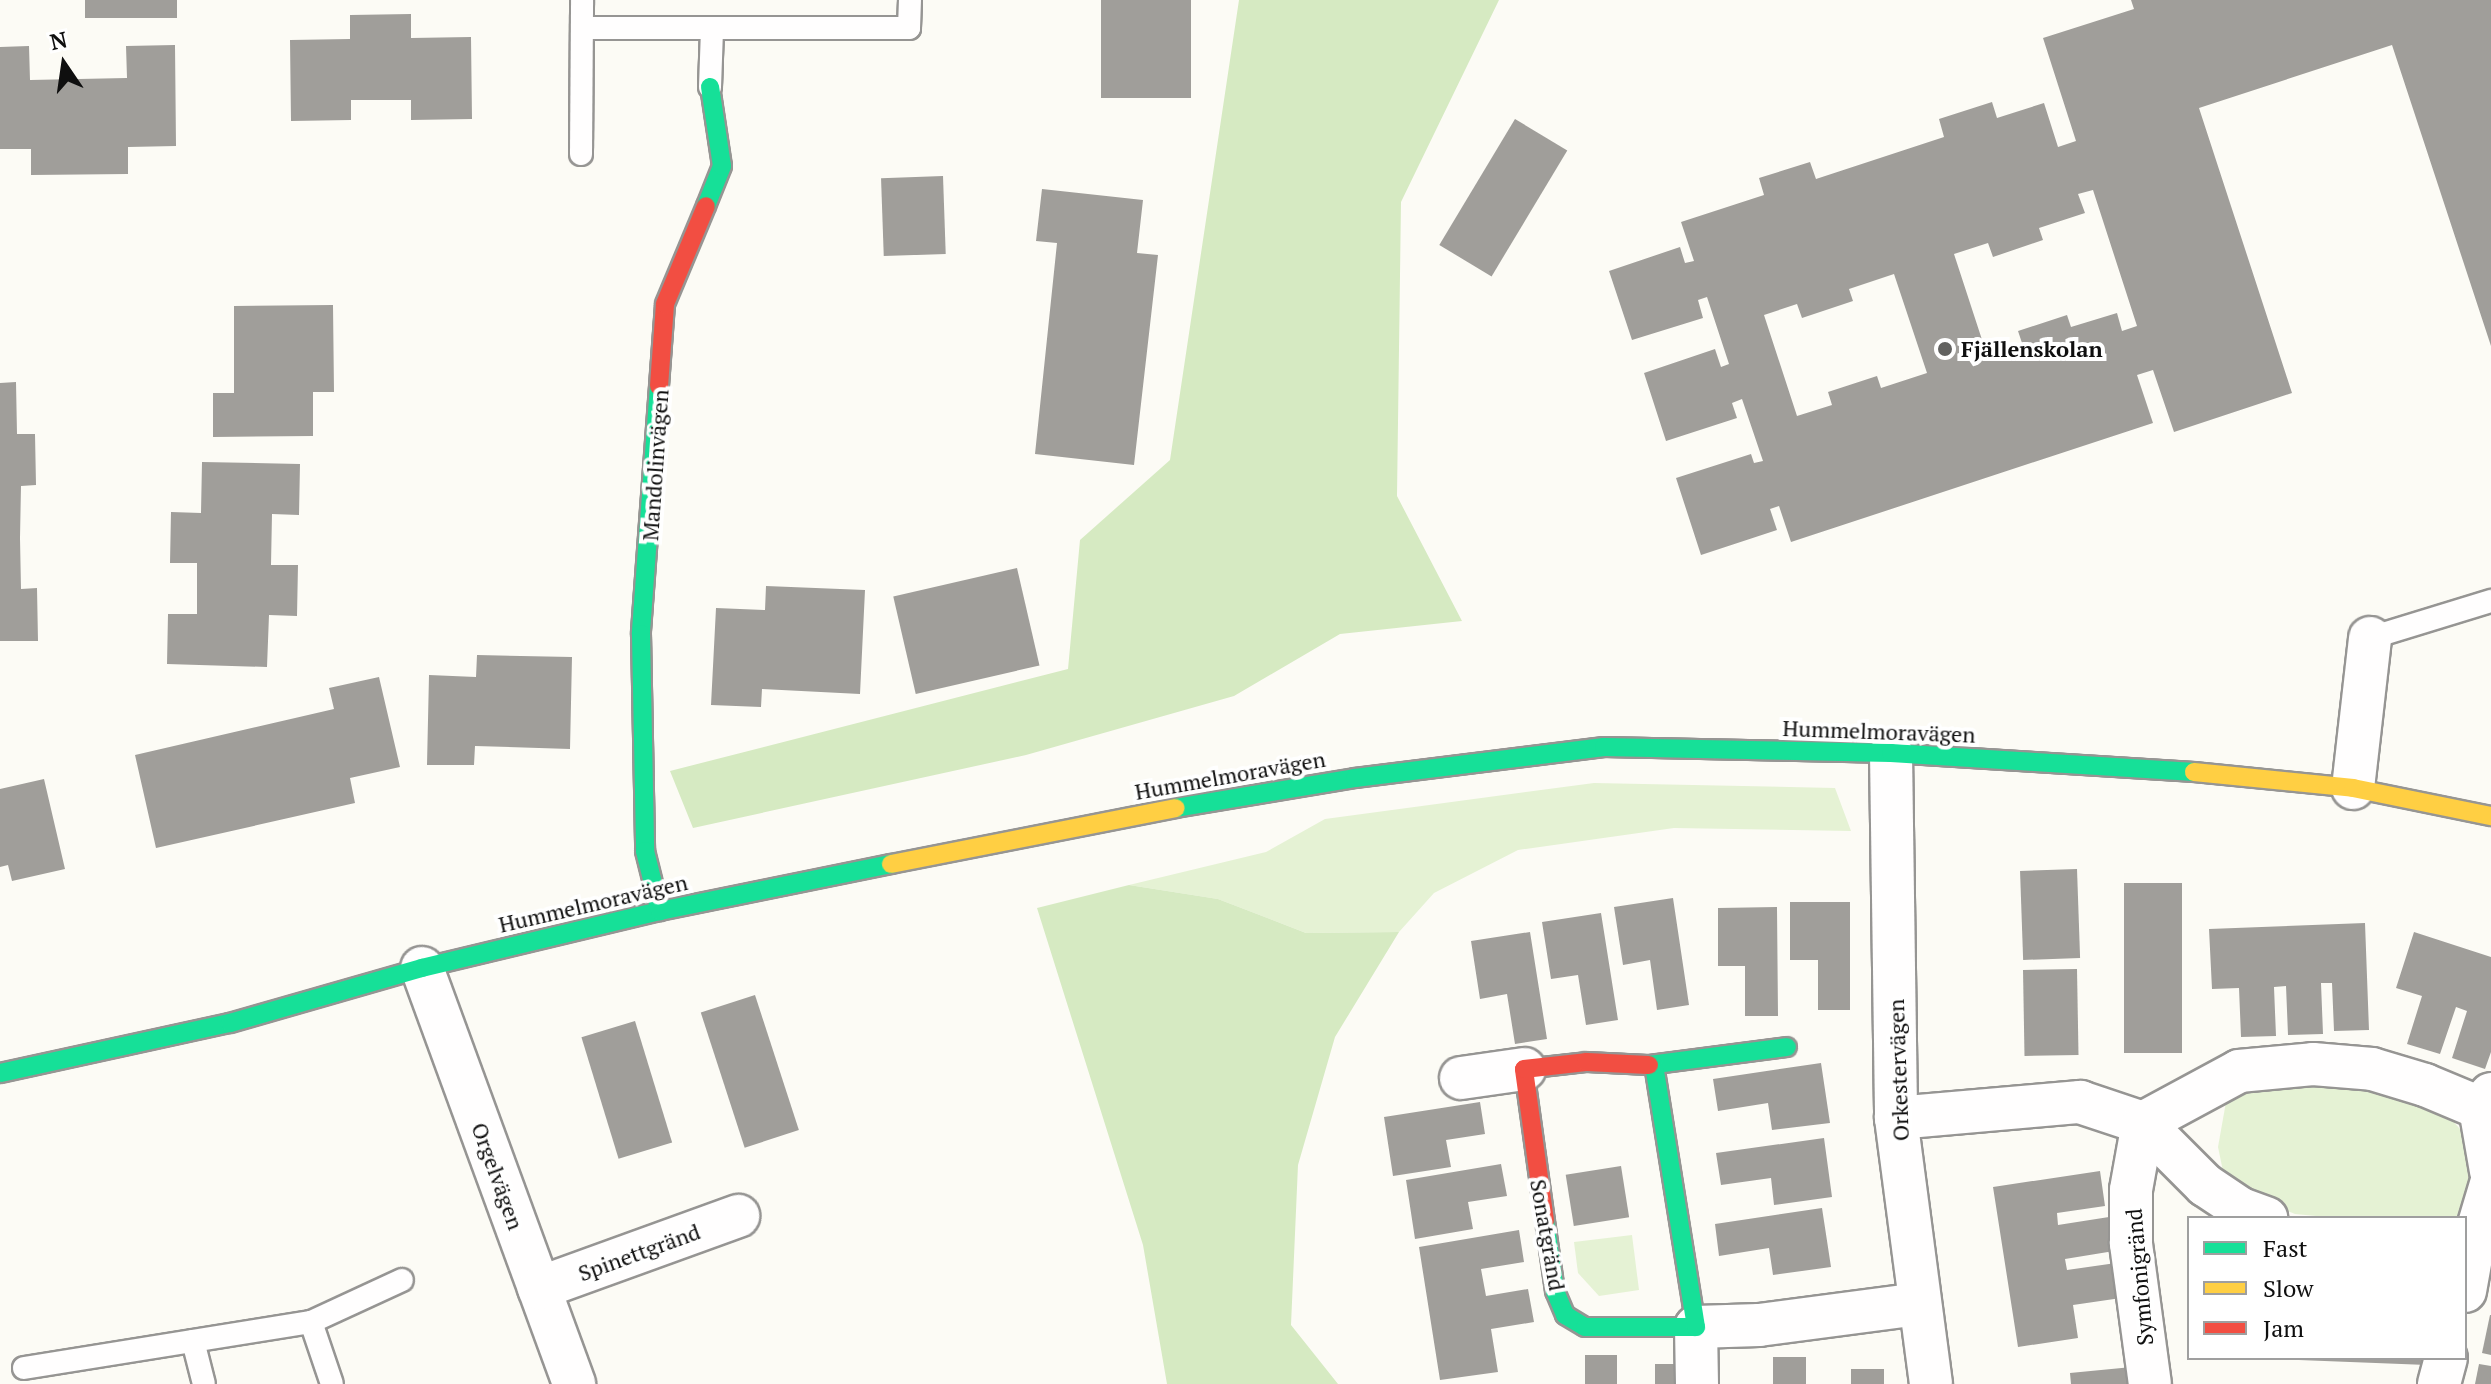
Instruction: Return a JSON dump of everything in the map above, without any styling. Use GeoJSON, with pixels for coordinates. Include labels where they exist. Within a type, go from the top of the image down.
{"type":"FeatureCollection","features":[{"type":"Feature","properties":{"kind":"street","name":"Mandolinvägen"},"geometry":{"type":"LineString","coordinates":[[660,911],[645,851],[641,634],[665,304],[722,166],[710,87]]}},
{"type":"Feature","properties":{"kind":"street"},"geometry":{"type":"LineString","coordinates":[[2353,788],[2370,638]]}},
{"type":"Feature","properties":{"kind":"street","name":"Hummelmoravägen"},"geometry":{"type":"LineString","coordinates":[[0,1073],[230,1023],[422,968],[660,911],[1088,823],[1355,778],[1604,747],[1891,753],[2240,775],[2353,788],[2491,816]]}},
{"type":"Feature","properties":{"kind":"street","name":"Orkestervägen"},"geometry":{"type":"LineString","coordinates":[[1891,753],[1896,1118],[1931,1384]]}},
{"type":"Feature","properties":{"kind":"street","name":"Orgelvägen"},"geometry":{"type":"LineString","coordinates":[[422,968],[574,1384]]}},
{"type":"Feature","properties":{"kind":"street"},"geometry":{"type":"LineString","coordinates":[[1461,1078],[1586,1062],[1654,1065],[1787,1047]]}},
{"type":"Feature","properties":{"kind":"street"},"geometry":{"type":"LineString","coordinates":[[2143,1123],[2239,1071],[2313,1064],[2372,1069],[2486,1101],[2491,1171]]}},
{"type":"Feature","properties":{"kind":"street"},"geometry":{"type":"LineString","coordinates":[[1654,1065],[1696,1327],[1697,1384]]}},
{"type":"Feature","properties":{"kind":"street","name":"Sonatgränd"},"geometry":{"type":"LineString","coordinates":[[1524,1069],[1555,1291],[1565,1315],[1585,1327],[1759,1325],[1919,1304]]}},
{"type":"Feature","properties":{"kind":"street"},"geometry":{"type":"LineString","coordinates":[[1896,1118],[2080,1102],[2143,1123],[2205,1185],[2241,1209],[2260,1216]]}},
{"type":"Feature","properties":{"kind":"street","name":"Symfonigränd"},"geometry":{"type":"LineString","coordinates":[[2143,1123],[2131,1190],[2131,1244],[2150,1384]]}},
{"type":"Feature","properties":{"kind":"street"},"geometry":{"type":"LineString","coordinates":[[2467,1266],[2469,1241],[2491,1184]]}},
{"type":"Feature","properties":{"kind":"street","name":"Spinettgränd"},"geometry":{"type":"LineString","coordinates":[[539,1288],[738,1216]]}},
{"type":"Feature","properties":{"kind":"street"},"geometry":{"type":"LineString","coordinates":[[2439,1384],[2445,1360]]}},
{"type":"Feature","properties":{"kind":"lane"},"geometry":{"type":"LineString","coordinates":[[581,154],[582,0]]}},
{"type":"Feature","properties":{"kind":"lane"},"geometry":{"type":"LineString","coordinates":[[582,28],[909,28],[910,0]]}},
{"type":"Feature","properties":{"kind":"lane","name":"Mandolinvägen"},"geometry":{"type":"LineString","coordinates":[[710,87],[712,30]]}},
{"type":"Feature","properties":{"kind":"lane"},"geometry":{"type":"LineString","coordinates":[[2370,638],[2491,601]]}},
{"type":"Feature","properties":{"kind":"lane"},"geometry":{"type":"LineString","coordinates":[[24,1368],[311,1322],[402,1280]]}},
{"type":"Feature","properties":{"kind":"lane"},"geometry":{"type":"LineString","coordinates":[[311,1322],[332,1384]]}},
{"type":"Feature","properties":{"kind":"lane"},"geometry":{"type":"LineString","coordinates":[[193,1341],[204,1384]]}},
{"type":"Feature","properties":{"kind":"green space"},"geometry":{"type":"Polygon","coordinates":[[[1239,0],[1499,0],[1401,202],[1397,496],[1462,621],[1340,634],[1234,696],[1026,755],[693,828],[670,771],[1068,669],[1080,540],[1170,460],[1239,0]]]}},
{"type":"Feature","properties":{"kind":"green space"},"geometry":{"type":"Polygon","coordinates":[[[1594,783],[1835,788],[1851,831],[1674,828],[1518,850],[1434,893],[1399,932],[1306,933],[1218,899],[1129,885],[1266,852],[1325,819],[1594,783]]]}},
{"type":"Feature","properties":{"kind":"green space"},"geometry":{"type":"Polygon","coordinates":[[[1129,885],[1218,899],[1306,933],[1399,932],[1335,1037],[1298,1165],[1291,1325],[1338,1384],[1167,1384],[1143,1245],[1037,908],[1129,885]]]}},
{"type":"Feature","properties":{"kind":"green space"},"geometry":{"type":"Polygon","coordinates":[[[2241,1083],[2348,1083],[2443,1110],[2477,1148],[2474,1198],[2459,1216],[2295,1214],[2255,1197],[2224,1176],[2218,1147],[2226,1102],[2241,1083]]]}},
{"type":"Feature","properties":{"kind":"green space"},"geometry":{"type":"Polygon","coordinates":[[[1632,1235],[1639,1290],[1599,1296],[1578,1273],[1574,1242],[1632,1235]]]}},
{"type":"Feature","properties":{"kind":"building"},"geometry":{"type":"Polygon","coordinates":[[[85,0],[177,0],[177,18],[85,18],[85,0]]]}},
{"type":"Feature","properties":{"kind":"building"},"geometry":{"type":"Polygon","coordinates":[[[1101,0],[1191,0],[1191,98],[1101,98],[1101,0]]]}},
{"type":"Feature","properties":{"kind":"building"},"geometry":{"type":"Polygon","coordinates":[[[2131,0],[2491,0],[2491,346],[2392,45],[2199,108],[2292,393],[2174,432],[2153,370],[2137,375],[2153,423],[1791,542],[1779,506],[1770,509],[1777,530],[1701,555],[1676,478],[1751,454],[1754,463],[1763,461],[1742,399],[1732,403],[1737,418],[1666,441],[1644,373],[1715,349],[1721,367],[1729,364],[1707,297],[1698,300],[1703,318],[1632,340],[1609,271],[1680,247],[1685,263],[1694,261],[1681,222],[1764,195],[1759,178],[1810,162],[1816,179],[1944,137],[1939,119],[1992,102],[1997,118],[2044,103],[2058,147],[2076,141],[2043,38],[2134,9],[2131,0]],[[2093,190],[2078,194],[2085,213],[2039,228],[2043,240],[1993,257],[1988,243],[1954,254],[1987,355],[2022,343],[2018,331],[2067,315],[2071,327],[2117,313],[2122,331],[2137,326],[2093,190]],[[1894,274],[1849,289],[1853,301],[1802,318],[1797,304],[1764,315],[1797,416],[1832,405],[1828,392],[1877,376],[1881,388],[1927,373],[1894,274]]]}},
{"type":"Feature","properties":{"kind":"building"},"geometry":{"type":"Polygon","coordinates":[[[411,14],[411,38],[471,37],[472,119],[411,120],[411,100],[351,100],[351,120],[291,121],[290,40],[350,39],[350,15],[411,14]]]}},
{"type":"Feature","properties":{"kind":"building"},"geometry":{"type":"Polygon","coordinates":[[[175,45],[176,146],[128,147],[128,174],[31,175],[31,149],[0,149],[0,47],[29,46],[30,80],[127,78],[126,46],[175,45]]]}},
{"type":"Feature","properties":{"kind":"building"},"geometry":{"type":"Polygon","coordinates":[[[1515,119],[1567,150],[1492,276],[1439,245],[1515,119]]]}},
{"type":"Feature","properties":{"kind":"building"},"geometry":{"type":"Polygon","coordinates":[[[943,176],[946,254],[884,256],[881,178],[943,176]]]}},
{"type":"Feature","properties":{"kind":"building"},"geometry":{"type":"Polygon","coordinates":[[[1042,189],[1143,200],[1137,253],[1158,255],[1134,465],[1035,454],[1057,243],[1036,241],[1042,189]]]}},
{"type":"Feature","properties":{"kind":"building"},"geometry":{"type":"Polygon","coordinates":[[[333,305],[334,392],[313,392],[313,436],[213,437],[213,393],[234,393],[234,306],[333,305]]]}},
{"type":"Feature","properties":{"kind":"building"},"geometry":{"type":"Polygon","coordinates":[[[16,382],[17,434],[35,434],[36,485],[21,486],[20,538],[21,589],[37,588],[38,641],[0,641],[0,383],[16,382]]]}},
{"type":"Feature","properties":{"kind":"building"},"geometry":{"type":"Polygon","coordinates":[[[202,462],[300,464],[299,515],[272,514],[271,565],[298,565],[297,616],[269,615],[267,667],[167,664],[168,614],[197,614],[197,563],[170,563],[171,512],[201,513],[202,462]]]}},
{"type":"Feature","properties":{"kind":"building"},"geometry":{"type":"Polygon","coordinates":[[[1017,568],[1039,665],[916,694],[893,597],[1017,568]]]}},
{"type":"Feature","properties":{"kind":"building"},"geometry":{"type":"Polygon","coordinates":[[[766,586],[865,590],[860,694],[762,689],[761,707],[711,705],[716,608],[765,610],[766,586]]]}},
{"type":"Feature","properties":{"kind":"building"},"geometry":{"type":"Polygon","coordinates":[[[477,655],[572,657],[570,749],[475,746],[474,765],[427,765],[429,675],[476,677],[477,655]]]}},
{"type":"Feature","properties":{"kind":"building"},"geometry":{"type":"Polygon","coordinates":[[[379,677],[400,767],[350,778],[355,803],[156,848],[135,755],[334,709],[329,688],[379,677]]]}},
{"type":"Feature","properties":{"kind":"building"},"geometry":{"type":"Polygon","coordinates":[[[44,779],[65,869],[12,881],[8,865],[0,867],[0,789],[44,779]]]}},
{"type":"Feature","properties":{"kind":"building"},"geometry":{"type":"Polygon","coordinates":[[[2077,869],[2080,958],[2023,960],[2020,871],[2077,869]]]}},
{"type":"Feature","properties":{"kind":"building"},"geometry":{"type":"Polygon","coordinates":[[[2124,883],[2182,883],[2182,1053],[2124,1053],[2124,883]]]}},
{"type":"Feature","properties":{"kind":"building"},"geometry":{"type":"Polygon","coordinates":[[[1673,898],[1689,1005],[1657,1010],[1650,960],[1623,965],[1614,907],[1673,898]]]}},
{"type":"Feature","properties":{"kind":"building"},"geometry":{"type":"Polygon","coordinates":[[[1790,902],[1850,902],[1850,1010],[1818,1010],[1818,960],[1790,960],[1790,902]]]}},
{"type":"Feature","properties":{"kind":"building"},"geometry":{"type":"Polygon","coordinates":[[[1777,907],[1778,1016],[1745,1016],[1745,966],[1718,966],[1718,908],[1777,907]]]}},
{"type":"Feature","properties":{"kind":"building"},"geometry":{"type":"Polygon","coordinates":[[[1601,913],[1618,1020],[1586,1025],[1578,975],[1551,979],[1542,922],[1601,913]]]}},
{"type":"Feature","properties":{"kind":"building"},"geometry":{"type":"Polygon","coordinates":[[[2365,923],[2369,1030],[2334,1031],[2332,983],[2321,983],[2323,1034],[2288,1035],[2286,986],[2274,987],[2276,1036],[2241,1037],[2239,988],[2212,989],[2209,929],[2365,923]]]}},
{"type":"Feature","properties":{"kind":"building"},"geometry":{"type":"Polygon","coordinates":[[[1530,932],[1547,1039],[1515,1044],[1507,994],[1480,999],[1471,941],[1530,932]]]}},
{"type":"Feature","properties":{"kind":"building"},"geometry":{"type":"Polygon","coordinates":[[[2414,932],[2491,957],[2491,1052],[2485,1069],[2452,1058],[2467,1011],[2456,1007],[2440,1054],[2407,1044],[2422,996],[2396,988],[2414,932]]]}},
{"type":"Feature","properties":{"kind":"building"},"geometry":{"type":"Polygon","coordinates":[[[2077,969],[2079,1055],[2025,1056],[2023,970],[2077,969]]]}},
{"type":"Feature","properties":{"kind":"building"},"geometry":{"type":"Polygon","coordinates":[[[755,995],[799,1130],[745,1148],[701,1013],[755,995]]]}},
{"type":"Feature","properties":{"kind":"building"},"geometry":{"type":"Polygon","coordinates":[[[635,1021],[672,1142],[619,1159],[581,1037],[635,1021]]]}},
{"type":"Feature","properties":{"kind":"building"},"geometry":{"type":"Polygon","coordinates":[[[1821,1063],[1830,1123],[1772,1130],[1768,1103],[1718,1111],[1713,1079],[1821,1063]]]}},
{"type":"Feature","properties":{"kind":"building"},"geometry":{"type":"Polygon","coordinates":[[[1480,1102],[1485,1134],[1446,1140],[1451,1167],[1393,1176],[1384,1117],[1480,1102]]]}},
{"type":"Feature","properties":{"kind":"building"},"geometry":{"type":"Polygon","coordinates":[[[1824,1138],[1832,1197],[1774,1205],[1771,1178],[1721,1185],[1716,1153],[1824,1138]]]}},
{"type":"Feature","properties":{"kind":"building"},"geometry":{"type":"Polygon","coordinates":[[[1501,1164],[1507,1196],[1468,1202],[1473,1229],[1415,1239],[1406,1180],[1501,1164]]]}},
{"type":"Feature","properties":{"kind":"building"},"geometry":{"type":"Polygon","coordinates":[[[1621,1166],[1629,1217],[1574,1226],[1566,1175],[1621,1166]]]}},
{"type":"Feature","properties":{"kind":"building"},"geometry":{"type":"Polygon","coordinates":[[[2100,1171],[2105,1206],[2057,1213],[2058,1225],[2109,1217],[2114,1251],[2065,1259],[2067,1270],[2116,1263],[2121,1298],[2073,1305],[2078,1338],[2018,1347],[1993,1187],[2100,1171]]]}},
{"type":"Feature","properties":{"kind":"building"},"geometry":{"type":"Polygon","coordinates":[[[1822,1208],[1831,1267],[1773,1275],[1769,1248],[1719,1256],[1715,1224],[1822,1208]]]}},
{"type":"Feature","properties":{"kind":"building"},"geometry":{"type":"Polygon","coordinates":[[[1519,1230],[1524,1262],[1481,1269],[1486,1296],[1528,1289],[1534,1322],[1491,1329],[1498,1372],[1440,1380],[1419,1247],[1519,1230]]]}},
{"type":"Feature","properties":{"kind":"building"},"geometry":{"type":"Polygon","coordinates":[[[2491,1315],[2491,1355],[2482,1353],[2491,1315]]]}},
{"type":"Feature","properties":{"kind":"building"},"geometry":{"type":"Polygon","coordinates":[[[1585,1355],[1617,1355],[1617,1384],[1585,1384],[1585,1355]]]}},
{"type":"Feature","properties":{"kind":"building"},"geometry":{"type":"Polygon","coordinates":[[[1773,1357],[1806,1357],[1806,1384],[1773,1384],[1773,1357]]]}},
{"type":"Feature","properties":{"kind":"building"},"geometry":{"type":"Polygon","coordinates":[[[2301,1360],[2428,1360],[2427,1365],[2301,1360]]]}},
{"type":"Feature","properties":{"kind":"building"},"geometry":{"type":"Polygon","coordinates":[[[1655,1364],[1687,1364],[1687,1384],[1655,1384],[1655,1364]]]}},
{"type":"Feature","properties":{"kind":"building"},"geometry":{"type":"Polygon","coordinates":[[[2479,1364],[2491,1366],[2491,1384],[2475,1384],[2479,1364]]]}},
{"type":"Feature","properties":{"kind":"building"},"geometry":{"type":"Polygon","coordinates":[[[2132,1367],[2133,1384],[2071,1384],[2070,1373],[2132,1367]]]}},
{"type":"Feature","properties":{"kind":"building"},"geometry":{"type":"Polygon","coordinates":[[[1851,1369],[1884,1369],[1884,1384],[1851,1384],[1851,1369]]]}},
{"type":"Feature","properties":{"kind":"traffic: fast"},"geometry":{"type":"LineString","coordinates":[[706,206],[722,166],[710,87]]}},
{"type":"Feature","properties":{"kind":"traffic: fast"},"geometry":{"type":"LineString","coordinates":[[659,386],[641,634],[645,851],[660,911]]}},
{"type":"Feature","properties":{"kind":"traffic: fast"},"geometry":{"type":"LineString","coordinates":[[1176,808],[1355,778],[1604,747],[1891,753],[2194,772]]}},
{"type":"Feature","properties":{"kind":"traffic: fast"},"geometry":{"type":"LineString","coordinates":[[0,1073],[230,1023],[422,968],[660,911],[891,864]]}},
{"type":"Feature","properties":{"kind":"traffic: fast"},"geometry":{"type":"LineString","coordinates":[[1649,1065],[1787,1047]]}},
{"type":"Feature","properties":{"kind":"traffic: fast"},"geometry":{"type":"LineString","coordinates":[[1545,1221],[1555,1291],[1565,1315],[1585,1327],[1696,1327],[1654,1065]]}},
{"type":"Feature","properties":{"kind":"traffic: slow"},"geometry":{"type":"LineString","coordinates":[[2194,772],[2353,788],[2491,816]]}},
{"type":"Feature","properties":{"kind":"traffic: slow"},"geometry":{"type":"LineString","coordinates":[[891,864],[1176,808]]}},
{"type":"Feature","properties":{"kind":"traffic: jam"},"geometry":{"type":"LineString","coordinates":[[659,386],[665,304],[706,206]]}},
{"type":"Feature","properties":{"kind":"traffic: jam"},"geometry":{"type":"LineString","coordinates":[[1545,1221],[1524,1069],[1586,1062],[1649,1065]]}},
{"type":"Feature","properties":{"kind":"place","name":"Fjällenskolan"},"geometry":{"type":"Point","coordinates":[1945,349]}}]}
